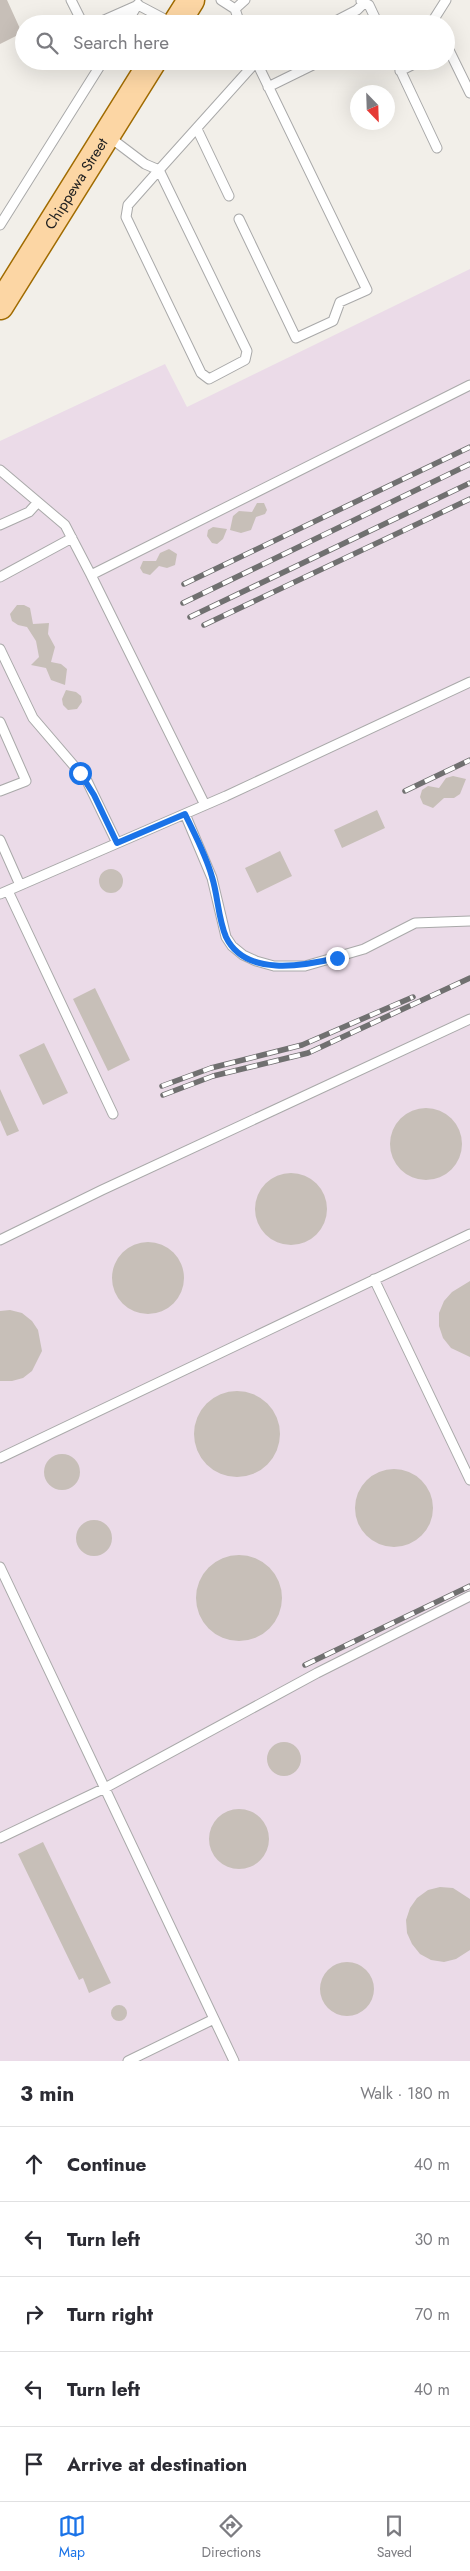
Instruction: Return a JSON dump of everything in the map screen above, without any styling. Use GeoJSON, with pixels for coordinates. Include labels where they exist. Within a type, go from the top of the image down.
{"type":"FeatureCollection","features":[{"type":"Feature","properties":{"kind":"main road"},"geometry":{"type":"LineString","coordinates":[[181,15],[191,0]]}},
{"type":"Feature","properties":{"kind":"main road","name":"Chippewa Street"},"geometry":{"type":"LineString","coordinates":[[6,291],[147,70]]}},
{"type":"Feature","properties":{"kind":"lane"},"geometry":{"type":"LineString","coordinates":[[71,0],[78,15]]}},
{"type":"Feature","properties":{"kind":"lane"},"geometry":{"type":"LineString","coordinates":[[221,0],[235,10],[237,15]]}},
{"type":"Feature","properties":{"kind":"lane"},"geometry":{"type":"LineString","coordinates":[[235,10],[245,0]]}},
{"type":"Feature","properties":{"kind":"lane"},"geometry":{"type":"LineString","coordinates":[[437,15],[446,0]]}},
{"type":"Feature","properties":{"kind":"lane"},"geometry":{"type":"LineString","coordinates":[[139,2],[160,15]]}},
{"type":"Feature","properties":{"kind":"lane"},"geometry":{"type":"LineString","coordinates":[[113,15],[139,2]]}},
{"type":"Feature","properties":{"kind":"lane"},"geometry":{"type":"LineString","coordinates":[[131,15],[139,2]]}},
{"type":"Feature","properties":{"kind":"lane"},"geometry":{"type":"LineString","coordinates":[[347,15],[366,2],[373,15]]}},
{"type":"Feature","properties":{"kind":"lane"},"geometry":{"type":"LineString","coordinates":[[455,63],[470,93]]}},
{"type":"Feature","properties":{"kind":"lane"},"geometry":{"type":"LineString","coordinates":[[0,226],[97,70]]}},
{"type":"Feature","properties":{"kind":"lane"},"geometry":{"type":"LineString","coordinates":[[107,136],[145,164],[159,170],[247,351],[245,360],[209,379],[201,373],[126,217],[128,205],[159,170],[197,129],[249,70]]}},
{"type":"Feature","properties":{"kind":"lane"},"geometry":{"type":"LineString","coordinates":[[239,219],[296,338],[334,321],[340,302],[367,290],[260,70]]}},
{"type":"Feature","properties":{"kind":"lane"},"geometry":{"type":"LineString","coordinates":[[268,87],[303,70]]}},
{"type":"Feature","properties":{"kind":"lane"},"geometry":{"type":"LineString","coordinates":[[400,71],[437,148]]}},
{"type":"Feature","properties":{"kind":"lane"},"geometry":{"type":"LineString","coordinates":[[197,129],[229,196]]}},
{"type":"Feature","properties":{"kind":"lane"},"geometry":{"type":"LineString","coordinates":[[91,575],[470,385]]}},
{"type":"Feature","properties":{"kind":"lane"},"geometry":{"type":"LineString","coordinates":[[0,470],[65,525],[205,805]]}},
{"type":"Feature","properties":{"kind":"lane"},"geometry":{"type":"LineString","coordinates":[[0,526],[30,512],[38,502]]}},
{"type":"Feature","properties":{"kind":"lane"},"geometry":{"type":"LineString","coordinates":[[0,578],[72,538]]}},
{"type":"Feature","properties":{"kind":"lane"},"geometry":{"type":"LineString","coordinates":[[0,649],[33,718],[87,782],[117,843]]}},
{"type":"Feature","properties":{"kind":"lane"},"geometry":{"type":"LineString","coordinates":[[113,1114],[4,892],[205,805],[470,682]]}},
{"type":"Feature","properties":{"kind":"lane"},"geometry":{"type":"LineString","coordinates":[[0,722],[26,781],[0,791]]}},
{"type":"Feature","properties":{"kind":"lane"},"geometry":{"type":"LineString","coordinates":[[185,814],[212,878],[226,937],[232,946],[243,955],[256,961],[274,966],[305,966],[364,948],[415,923],[470,921]]}},
{"type":"Feature","properties":{"kind":"lane"},"geometry":{"type":"LineString","coordinates":[[0,840],[20,885]]}},
{"type":"Feature","properties":{"kind":"lane"},"geometry":{"type":"LineString","coordinates":[[0,1240],[102,1190],[470,1019]]}},
{"type":"Feature","properties":{"kind":"lane"},"geometry":{"type":"LineString","coordinates":[[0,1458],[470,1234]]}},
{"type":"Feature","properties":{"kind":"lane"},"geometry":{"type":"LineString","coordinates":[[374,1279],[470,1480]]}},
{"type":"Feature","properties":{"kind":"lane"},"geometry":{"type":"LineString","coordinates":[[0,1567],[234,2061]]}},
{"type":"Feature","properties":{"kind":"lane"},"geometry":{"type":"LineString","coordinates":[[0,1838],[104,1788],[317,1672],[470,1596]]}},
{"type":"Feature","properties":{"kind":"lane"},"geometry":{"type":"LineString","coordinates":[[128,2061],[214,2019]]}},
{"type":"Feature","properties":{"kind":"shaded area"},"geometry":{"type":"Polygon","coordinates":[[[470,269],[470,2061],[0,2061],[0,441],[165,364],[187,407],[470,269]]]}},
{"type":"Feature","properties":{"kind":"building"},"geometry":{"type":"Polygon","coordinates":[[[0,0],[7,0],[15,18],[15,36],[0,44],[0,0]]]}},
{"type":"Feature","properties":{"kind":"building"},"geometry":{"type":"Polygon","coordinates":[[[257,503],[264,503],[267,510],[265,514],[256,517],[251,530],[241,533],[230,530],[233,516],[239,511],[252,512],[257,503]]]}},
{"type":"Feature","properties":{"kind":"building"},"geometry":{"type":"Polygon","coordinates":[[[213,527],[227,529],[223,539],[217,544],[212,543],[207,536],[208,530],[213,527]]]}},
{"type":"Feature","properties":{"kind":"building"},"geometry":{"type":"Polygon","coordinates":[[[169,549],[177,554],[175,565],[167,568],[159,566],[150,575],[143,573],[140,568],[143,561],[156,561],[160,553],[169,549]]]}},
{"type":"Feature","properties":{"kind":"building"},"geometry":{"type":"Polygon","coordinates":[[[17,605],[24,605],[30,608],[33,624],[49,623],[48,634],[55,647],[51,662],[61,664],[67,669],[65,685],[51,680],[46,668],[31,665],[39,657],[36,641],[27,627],[12,621],[10,614],[17,605]]]}},
{"type":"Feature","properties":{"kind":"building"},"geometry":{"type":"Polygon","coordinates":[[[66,690],[76,692],[81,696],[82,702],[77,709],[68,710],[63,705],[62,699],[66,690]]]}},
{"type":"Feature","properties":{"kind":"building"},"geometry":{"type":"Polygon","coordinates":[[[453,776],[466,779],[460,794],[454,798],[444,798],[433,808],[423,804],[420,797],[422,790],[428,786],[439,788],[446,778],[453,776]]]}},
{"type":"Feature","properties":{"kind":"building"},"geometry":{"type":"Polygon","coordinates":[[[377,810],[385,828],[342,848],[334,830],[377,810]]]}},
{"type":"Feature","properties":{"kind":"building"},"geometry":{"type":"Polygon","coordinates":[[[280,851],[292,876],[257,893],[245,868],[280,851]]]}},
{"type":"Feature","properties":{"kind":"building"},"geometry":{"type":"Polygon","coordinates":[[[111,869],[120,872],[123,881],[120,890],[111,893],[102,890],[99,881],[102,872],[111,869]]]}},
{"type":"Feature","properties":{"kind":"building"},"geometry":{"type":"Polygon","coordinates":[[[95,988],[130,1060],[108,1071],[73,999],[95,988]]]}},
{"type":"Feature","properties":{"kind":"building"},"geometry":{"type":"Polygon","coordinates":[[[44,1043],[68,1093],[43,1105],[19,1055],[44,1043]]]}},
{"type":"Feature","properties":{"kind":"building"},"geometry":{"type":"Polygon","coordinates":[[[0,1089],[19,1131],[7,1136],[0,1120],[0,1089]]]}},
{"type":"Feature","properties":{"kind":"building"},"geometry":{"type":"Polygon","coordinates":[[[426,1108],[446,1114],[456,1124],[462,1144],[456,1164],[446,1174],[426,1180],[406,1174],[396,1164],[390,1144],[396,1124],[406,1114],[426,1108]]]}},
{"type":"Feature","properties":{"kind":"building"},"geometry":{"type":"Polygon","coordinates":[[[291,1173],[311,1179],[321,1189],[327,1209],[321,1229],[311,1239],[291,1245],[271,1239],[261,1229],[255,1209],[261,1189],[271,1179],[291,1173]]]}},
{"type":"Feature","properties":{"kind":"building"},"geometry":{"type":"Polygon","coordinates":[[[148,1242],[168,1248],[178,1258],[184,1278],[178,1298],[168,1308],[148,1314],[128,1308],[118,1298],[112,1278],[118,1258],[128,1248],[148,1242]]]}},
{"type":"Feature","properties":{"kind":"building"},"geometry":{"type":"Polygon","coordinates":[[[470,1281],[470,1357],[451,1348],[443,1338],[439,1326],[439,1313],[444,1301],[452,1292],[470,1281]]]}},
{"type":"Feature","properties":{"kind":"building"},"geometry":{"type":"Polygon","coordinates":[[[10,1310],[22,1313],[32,1321],[38,1330],[42,1351],[32,1371],[23,1378],[12,1381],[0,1381],[0,1311],[10,1310]]]}},
{"type":"Feature","properties":{"kind":"building"},"geometry":{"type":"Polygon","coordinates":[[[237,1391],[253,1395],[267,1404],[276,1418],[280,1434],[276,1450],[267,1464],[253,1473],[237,1477],[221,1473],[207,1464],[198,1450],[194,1434],[198,1418],[207,1404],[221,1395],[237,1391]]]}},
{"type":"Feature","properties":{"kind":"building"},"geometry":{"type":"Polygon","coordinates":[[[62,1454],[69,1455],[75,1459],[79,1465],[79,1479],[75,1485],[69,1489],[62,1490],[55,1489],[49,1485],[45,1479],[44,1472],[45,1465],[49,1459],[55,1455],[62,1454]]]}},
{"type":"Feature","properties":{"kind":"building"},"geometry":{"type":"Polygon","coordinates":[[[394,1469],[409,1472],[426,1486],[430,1493],[433,1508],[430,1523],[416,1540],[409,1544],[394,1547],[379,1544],[362,1530],[358,1523],[355,1508],[358,1493],[372,1476],[379,1472],[394,1469]]]}},
{"type":"Feature","properties":{"kind":"building"},"geometry":{"type":"Polygon","coordinates":[[[94,1520],[101,1521],[107,1525],[111,1531],[111,1545],[107,1551],[101,1555],[94,1556],[87,1555],[81,1551],[77,1545],[76,1538],[77,1531],[81,1525],[87,1521],[94,1520]]]}},
{"type":"Feature","properties":{"kind":"building"},"geometry":{"type":"Polygon","coordinates":[[[239,1555],[255,1559],[269,1568],[278,1582],[282,1598],[278,1614],[269,1628],[255,1637],[239,1641],[223,1637],[209,1628],[200,1614],[196,1598],[200,1582],[209,1568],[223,1559],[239,1555]]]}},
{"type":"Feature","properties":{"kind":"building"},"geometry":{"type":"Polygon","coordinates":[[[284,1742],[296,1747],[301,1759],[296,1771],[284,1776],[272,1771],[267,1759],[272,1747],[284,1742]]]}},
{"type":"Feature","properties":{"kind":"building"},"geometry":{"type":"Polygon","coordinates":[[[239,1809],[255,1814],[260,1818],[264,1823],[269,1839],[264,1855],[260,1860],[255,1864],[239,1869],[223,1864],[218,1860],[214,1855],[209,1839],[214,1823],[218,1818],[223,1814],[239,1809]]]}},
{"type":"Feature","properties":{"kind":"building"},"geometry":{"type":"Polygon","coordinates":[[[43,1842],[111,1983],[89,1993],[83,1978],[79,1980],[18,1854],[43,1842]]]}},
{"type":"Feature","properties":{"kind":"building"},"geometry":{"type":"Polygon","coordinates":[[[440,1887],[453,1888],[470,1899],[470,1950],[456,1959],[444,1962],[431,1960],[420,1954],[412,1944],[407,1933],[406,1920],[410,1908],[417,1898],[428,1890],[440,1887]]]}},
{"type":"Feature","properties":{"kind":"building"},"geometry":{"type":"Polygon","coordinates":[[[347,1962],[357,1964],[366,1970],[372,1979],[374,1989],[372,1999],[366,2008],[357,2014],[347,2016],[337,2014],[328,2008],[322,1999],[320,1989],[322,1979],[328,1970],[337,1964],[347,1962]]]}},
{"type":"Feature","properties":{"kind":"building"},"geometry":{"type":"Polygon","coordinates":[[[116,2005],[122,2005],[127,2010],[125,2019],[116,2021],[111,2016],[111,2010],[116,2005]]]}},
{"type":"Feature","properties":{"kind":"railway"},"geometry":{"type":"LineString","coordinates":[[184,584],[470,447]]}},
{"type":"Feature","properties":{"kind":"railway"},"geometry":{"type":"LineString","coordinates":[[183,603],[470,464]]}},
{"type":"Feature","properties":{"kind":"railway"},"geometry":{"type":"LineString","coordinates":[[190,617],[470,483]]}},
{"type":"Feature","properties":{"kind":"railway"},"geometry":{"type":"LineString","coordinates":[[204,625],[470,499]]}},
{"type":"Feature","properties":{"kind":"railway"},"geometry":{"type":"LineString","coordinates":[[405,791],[470,760]]}},
{"type":"Feature","properties":{"kind":"railway"},"geometry":{"type":"LineString","coordinates":[[163,1095],[213,1076],[308,1053],[470,978]]}},
{"type":"Feature","properties":{"kind":"railway"},"geometry":{"type":"LineString","coordinates":[[162,1086],[211,1068],[302,1045],[413,997]]}},
{"type":"Feature","properties":{"kind":"railway"},"geometry":{"type":"LineString","coordinates":[[305,1665],[470,1586]]}},
{"type":"Feature","properties":{"kind":"route"},"geometry":{"type":"LineString","coordinates":[[80,773],[94,795],[117,843],[185,814],[204,854],[212,878],[226,937],[232,946],[243,955],[274,966],[305,966],[337,958]]}}]}
